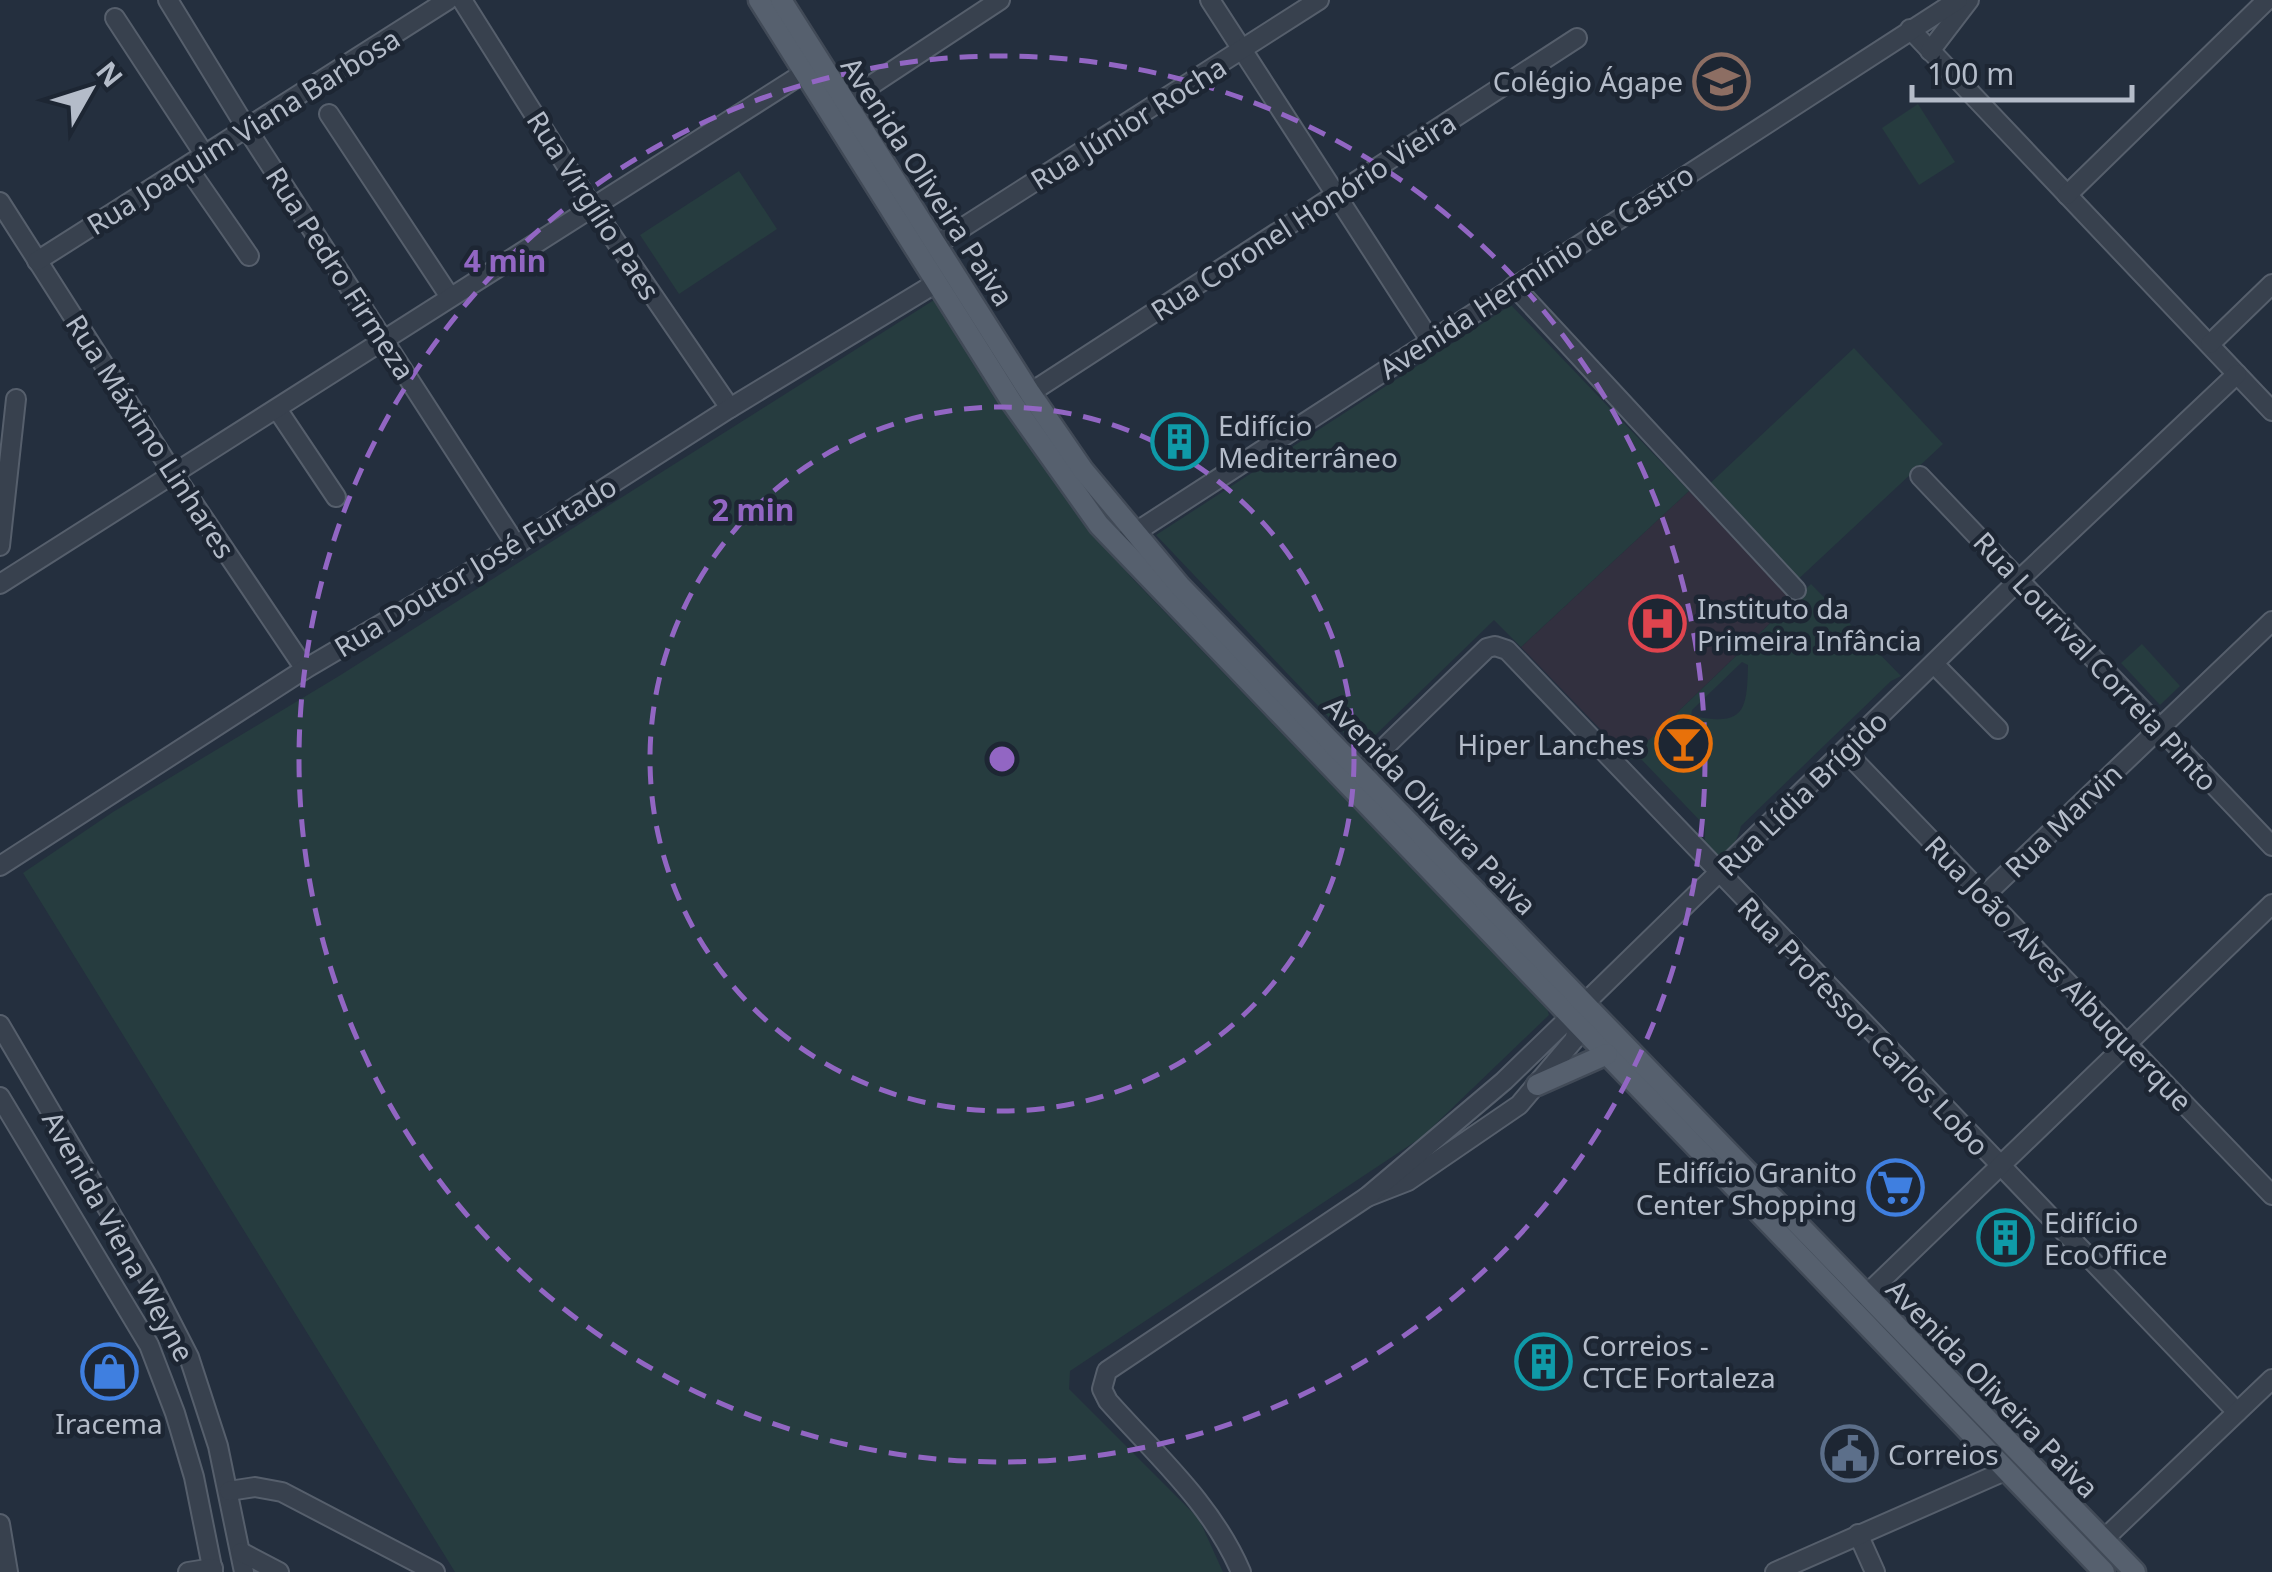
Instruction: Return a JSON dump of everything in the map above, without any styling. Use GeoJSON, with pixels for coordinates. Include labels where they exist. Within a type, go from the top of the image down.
{"type":"FeatureCollection","features":[{"type":"Feature","properties":{"kind":"main road","name":"Avenida Oliveira Paiva"},"geometry":{"type":"LineString","coordinates":[[759,0],[804,73],[1083,470],[1180,586],[1360,771],[1578,1015],[1607,1054],[2104,1572]]}},
{"type":"Feature","properties":{"kind":"main road","name":"Avenida Oliveira Paiva"},"geometry":{"type":"LineString","coordinates":[[782,0],[937,244],[946,276],[1054,466],[1116,545],[1578,1015],[1865,1296],[2135,1572]]}},
{"type":"Feature","properties":{"kind":"main road"},"geometry":{"type":"LineString","coordinates":[[1537,1085],[1607,1054]]}},
{"type":"Feature","properties":{"kind":"street","name":"Rua Pedro Firmeza"},"geometry":{"type":"LineString","coordinates":[[168,0],[516,545]]}},
{"type":"Feature","properties":{"kind":"street","name":"Rua Joaquim Viana Barbosa"},"geometry":{"type":"LineString","coordinates":[[37,261],[448,0]]}},
{"type":"Feature","properties":{"kind":"street","name":"Rua Virgílio Paes"},"geometry":{"type":"LineString","coordinates":[[462,0],[593,208],[730,408]]}},
{"type":"Feature","properties":{"kind":"street"},"geometry":{"type":"LineString","coordinates":[[844,102],[1000,0]]}},
{"type":"Feature","properties":{"kind":"street"},"geometry":{"type":"LineString","coordinates":[[1210,0],[1430,340]]}},
{"type":"Feature","properties":{"kind":"street","name":"Rua Júnior Rocha"},"geometry":{"type":"LineString","coordinates":[[937,244],[1319,0]]}},
{"type":"Feature","properties":{"kind":"street","name":"Avenida Hermínio de Castro"},"geometry":{"type":"LineString","coordinates":[[1116,545],[1958,0]]}},
{"type":"Feature","properties":{"kind":"street"},"geometry":{"type":"LineString","coordinates":[[1930,51],[1969,0]]}},
{"type":"Feature","properties":{"kind":"street"},"geometry":{"type":"LineString","coordinates":[[2067,196],[2267,0]]}},
{"type":"Feature","properties":{"kind":"street"},"geometry":{"type":"LineString","coordinates":[[115,18],[206,156]]}},
{"type":"Feature","properties":{"kind":"street"},"geometry":{"type":"LineString","coordinates":[[1910,29],[2272,410]]}},
{"type":"Feature","properties":{"kind":"street","name":"Rua Coronel Honório Vieira"},"geometry":{"type":"LineString","coordinates":[[1030,393],[1576,38]]}},
{"type":"Feature","properties":{"kind":"street"},"geometry":{"type":"LineString","coordinates":[[0,584],[804,73]]}},
{"type":"Feature","properties":{"kind":"street"},"geometry":{"type":"LineString","coordinates":[[329,114],[450,297]]}},
{"type":"Feature","properties":{"kind":"street"},"geometry":{"type":"LineString","coordinates":[[188,168],[249,256]]}},
{"type":"Feature","properties":{"kind":"street","name":"Rua Máximo Linhares"},"geometry":{"type":"LineString","coordinates":[[0,202],[305,669]]}},
{"type":"Feature","properties":{"kind":"street","name":"Rua Doutor José Furtado"},"geometry":{"type":"LineString","coordinates":[[0,866],[305,669],[516,545],[946,276]]}},
{"type":"Feature","properties":{"kind":"street"},"geometry":{"type":"LineString","coordinates":[[2210,344],[2272,284]]}},
{"type":"Feature","properties":{"kind":"street"},"geometry":{"type":"LineString","coordinates":[[1514,286],[1796,590]]}},
{"type":"Feature","properties":{"kind":"street","name":"Rua Lídia Brígido"},"geometry":{"type":"LineString","coordinates":[[1241,1572],[1228,1541],[1212,1518],[1108,1400],[1102,1382],[1110,1367],[1367,1196],[1504,1081],[1578,1015],[2019,580],[2236,374]]}},
{"type":"Feature","properties":{"kind":"street"},"geometry":{"type":"LineString","coordinates":[[0,546],[16,400]]}},
{"type":"Feature","properties":{"kind":"street"},"geometry":{"type":"LineString","coordinates":[[277,409],[336,497]]}},
{"type":"Feature","properties":{"kind":"street","name":"Rua Lourival Correia Pìnto"},"geometry":{"type":"LineString","coordinates":[[1920,476],[2272,846]]}},
{"type":"Feature","properties":{"kind":"street","name":"Rua Marvin"},"geometry":{"type":"LineString","coordinates":[[1985,895],[2272,621]]}},
{"type":"Feature","properties":{"kind":"street","name":"Rua Professor Carlos Lobo"},"geometry":{"type":"LineString","coordinates":[[1360,771],[1487,648],[1501,647],[2237,1412]]}},
{"type":"Feature","properties":{"kind":"street"},"geometry":{"type":"LineString","coordinates":[[1934,664],[1998,728]]}},
{"type":"Feature","properties":{"kind":"street","name":"Rua João Alves Albuquerque"},"geometry":{"type":"LineString","coordinates":[[1845,751],[2124,1044],[2269,1187]]}},
{"type":"Feature","properties":{"kind":"street"},"geometry":{"type":"LineString","coordinates":[[1865,1296],[2272,904]]}},
{"type":"Feature","properties":{"kind":"street","name":"Rua Lídia Brígido"},"geometry":{"type":"LineString","coordinates":[[1367,1196],[1408,1181],[1519,1105],[1574,1040],[1578,1015]]}},
{"type":"Feature","properties":{"kind":"street","name":"Avenida Viena Weyne"},"geometry":{"type":"LineString","coordinates":[[0,1025],[174,1325],[189,1358],[211,1422],[244,1572]]}},
{"type":"Feature","properties":{"kind":"street"},"geometry":{"type":"LineString","coordinates":[[1504,1081],[1502,1098],[1519,1105]]}},
{"type":"Feature","properties":{"kind":"street","name":"Avenida Viena Weyne"},"geometry":{"type":"LineString","coordinates":[[0,1097],[149,1345],[182,1435],[213,1570]]}},
{"type":"Feature","properties":{"kind":"street"},"geometry":{"type":"LineString","coordinates":[[2103,1540],[2272,1379]]}},
{"type":"Feature","properties":{"kind":"street"},"geometry":{"type":"LineString","coordinates":[[182,1435],[196,1437],[211,1422]]}},
{"type":"Feature","properties":{"kind":"street"},"geometry":{"type":"LineString","coordinates":[[194,1478],[209,1469],[226,1482],[282,1492],[435,1572]]}},
{"type":"Feature","properties":{"kind":"street"},"geometry":{"type":"LineString","coordinates":[[1776,1572],[2007,1470]]}},
{"type":"Feature","properties":{"kind":"street"},"geometry":{"type":"LineString","coordinates":[[0,1524],[8,1572]]}},
{"type":"Feature","properties":{"kind":"street"},"geometry":{"type":"LineString","coordinates":[[1858,1534],[1875,1572]]}},
{"type":"Feature","properties":{"kind":"street"},"geometry":{"type":"LineString","coordinates":[[241,1552],[279,1572]]}},
{"type":"Feature","properties":{"kind":"street"},"geometry":{"type":"LineString","coordinates":[[188,1572],[213,1570]]}},
{"type":"Feature","properties":{"kind":"shaded area","name":"Instituto da Primeira Infância"},"geometry":{"type":"Polygon","coordinates":[[[1689,491],[1793,601],[1629,759],[1521,647],[1689,491]]]}},
{"type":"Feature","properties":{"kind":"green space"},"geometry":{"type":"Polygon","coordinates":[[[1918,104],[1955,162],[1919,185],[1882,128],[1918,104]]]}},
{"type":"Feature","properties":{"kind":"green space"},"geometry":{"type":"Polygon","coordinates":[[[739,171],[777,229],[679,294],[640,235],[739,171]]]}},
{"type":"Feature","properties":{"kind":"green space"},"geometry":{"type":"Polygon","coordinates":[[[934,300],[1045,469],[1131,577],[1547,1008],[1549,1015],[1422,1137],[1070,1371],[1069,1389],[1199,1519],[1223,1572],[455,1572],[23,873],[113,812],[339,676],[934,300]]]}},
{"type":"Feature","properties":{"kind":"green space"},"geometry":{"type":"Polygon","coordinates":[[[1511,305],[1689,491],[1521,647],[1494,620],[1360,750],[1156,535],[1511,305]]]}},
{"type":"Feature","properties":{"kind":"green space"},"geometry":{"type":"Polygon","coordinates":[[[1854,348],[1943,444],[1792,585],[1703,490],[1854,348]]]}},
{"type":"Feature","properties":{"kind":"green space"},"geometry":{"type":"Polygon","coordinates":[[[1811,584],[1901,676],[1891,681],[1741,826],[1733,845],[1717,856],[1705,844],[1705,826],[1642,760],[1629,759],[1811,584]],[[1742,662],[1692,710],[1691,716],[1722,719],[1739,712],[1746,695],[1748,665],[1742,662]]]}},
{"type":"Feature","properties":{"kind":"green space"},"geometry":{"type":"Polygon","coordinates":[[[2142,644],[2180,686],[2160,705],[2121,663],[2142,644]]]}},
{"type":"Feature","properties":{"kind":"place","name":"Colégio Ágape"},"geometry":{"type":"Point","coordinates":[1722,81]}},
{"type":"Feature","properties":{"kind":"place","name":"Edifício Mediterrâneo"},"geometry":{"type":"Point","coordinates":[1179,441]}},
{"type":"Feature","properties":{"kind":"place","name":"Instituto da Primeira Infância"},"geometry":{"type":"Point","coordinates":[1658,624]}},
{"type":"Feature","properties":{"kind":"place","name":"Hiper Lanches"},"geometry":{"type":"Point","coordinates":[1684,744]}},
{"type":"Feature","properties":{"kind":"place","name":"Edifício Granito Center Shopping"},"geometry":{"type":"Point","coordinates":[1896,1188]}},
{"type":"Feature","properties":{"kind":"place","name":"Edifício EcoOffice"},"geometry":{"type":"Point","coordinates":[2005,1238]}},
{"type":"Feature","properties":{"kind":"place","name":"Correios - CTCE Fortaleza"},"geometry":{"type":"Point","coordinates":[1543,1361]}},
{"type":"Feature","properties":{"kind":"place","name":"Iracema"},"geometry":{"type":"Point","coordinates":[109,1372]}},
{"type":"Feature","properties":{"kind":"place","name":"Correios"},"geometry":{"type":"Point","coordinates":[1849,1454]}}]}
